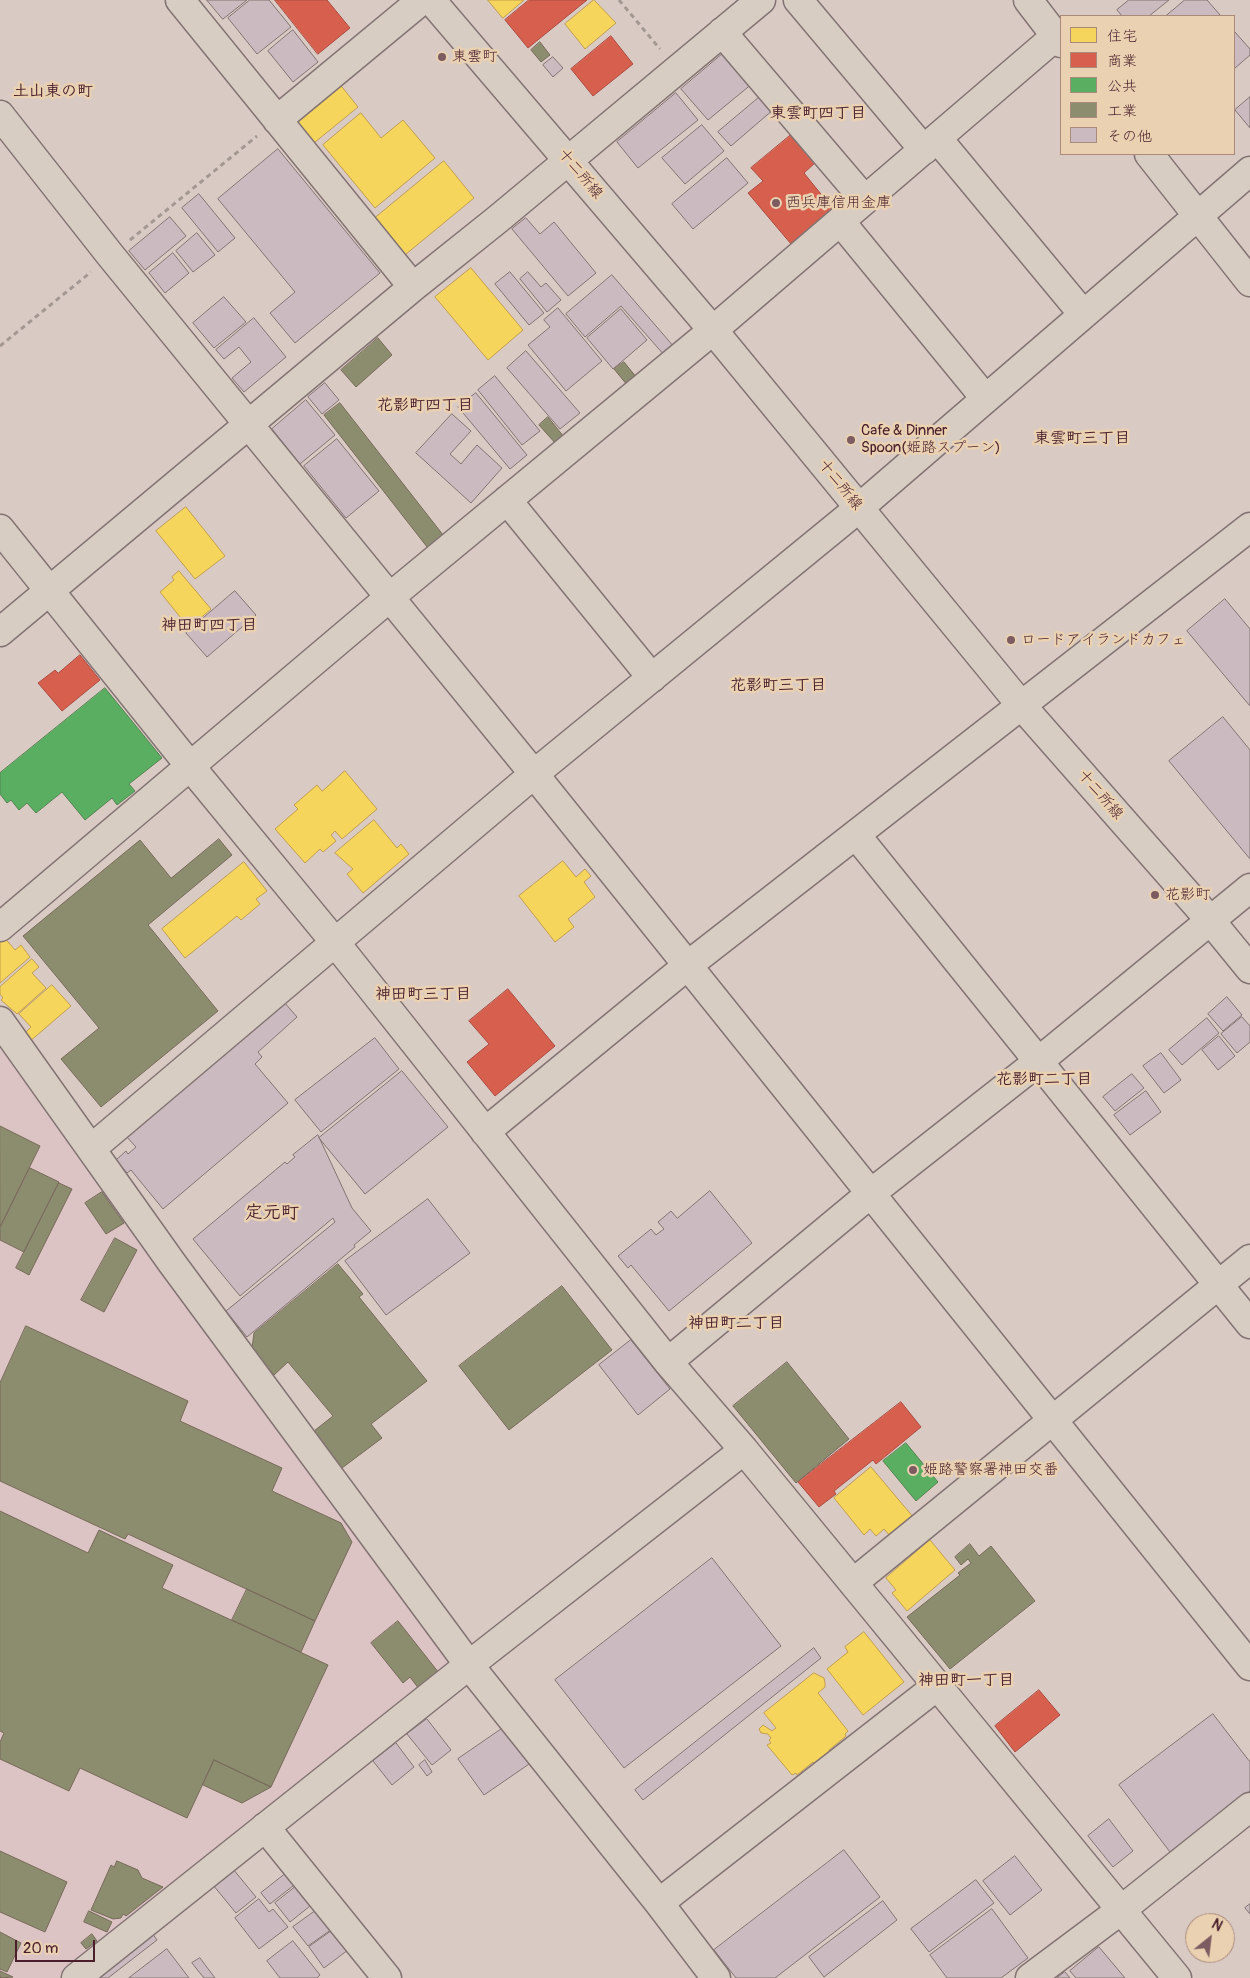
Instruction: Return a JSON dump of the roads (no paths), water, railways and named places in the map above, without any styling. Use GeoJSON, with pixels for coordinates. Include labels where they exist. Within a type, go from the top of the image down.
{"type":"FeatureCollection","features":[{"type":"Feature","properties":{"kind":"street"},"geometry":{"type":"LineString","coordinates":[[180,0],[412,287]]}},
{"type":"Feature","properties":{"kind":"street"},"geometry":{"type":"LineString","coordinates":[[277,120],[422,0]]}},
{"type":"Feature","properties":{"kind":"street","name":"十二所線"},"geometry":{"type":"LineString","coordinates":[[431,0],[712,331],[1021,705],[1250,968]]}},
{"type":"Feature","properties":{"kind":"street"},"geometry":{"type":"LineString","coordinates":[[0,632],[412,287],[568,161],[761,0]]}},
{"type":"Feature","properties":{"kind":"street"},"geometry":{"type":"LineString","coordinates":[[798,0],[1083,314]]}},
{"type":"Feature","properties":{"kind":"street"},"geometry":{"type":"LineString","coordinates":[[0,927],[390,597],[712,331],[930,144],[1059,40],[1028,0]]}},
{"type":"Feature","properties":{"kind":"street"},"geometry":{"type":"LineString","coordinates":[[722,32],[865,200]]}},
{"type":"Feature","properties":{"kind":"street"},"geometry":{"type":"LineString","coordinates":[[0,115],[110,256],[534,774],[1250,1666]]}},
{"type":"Feature","properties":{"kind":"street"},"geometry":{"type":"LineString","coordinates":[[1150,155],[1250,282]]}},
{"type":"Feature","properties":{"kind":"street"},"geometry":{"type":"LineString","coordinates":[[92,1148],[334,941],[534,774],[859,508],[1250,171]]}},
{"type":"Feature","properties":{"kind":"street"},"geometry":{"type":"LineString","coordinates":[[840,221],[985,398]]}},
{"type":"Feature","properties":{"kind":"street"},"geometry":{"type":"LineString","coordinates":[[507,500],[652,678]]}},
{"type":"Feature","properties":{"kind":"street"},"geometry":{"type":"LineString","coordinates":[[485,1132],[687,966],[1250,527]]}},
{"type":"Feature","properties":{"kind":"street"},"geometry":{"type":"LineString","coordinates":[[0,529],[190,766],[334,941],[668,1362],[744,1450],[1177,1978]]}},
{"type":"Feature","properties":{"kind":"street"},"geometry":{"type":"LineString","coordinates":[[856,835],[1250,1324]]}},
{"type":"Feature","properties":{"kind":"street"},"geometry":{"type":"LineString","coordinates":[[668,1362],[870,1194],[1039,1060],[1250,888]]}},
{"type":"Feature","properties":{"kind":"street"},"geometry":{"type":"LineString","coordinates":[[0,1021],[172,1263],[469,1665],[659,1903],[716,1978]]}},
{"type":"Feature","properties":{"kind":"street"},"geometry":{"type":"LineString","coordinates":[[853,1583],[1250,1259]]}},
{"type":"Feature","properties":{"kind":"street"},"geometry":{"type":"LineString","coordinates":[[76,1978],[469,1665],[744,1450]]}},
{"type":"Feature","properties":{"kind":"street"},"geometry":{"type":"LineString","coordinates":[[659,1903],[937,1686]]}},
{"type":"Feature","properties":{"kind":"street"},"geometry":{"type":"LineString","coordinates":[[1030,1978],[1121,1910],[1250,1807]]}},
{"type":"Feature","properties":{"kind":"street"},"geometry":{"type":"LineString","coordinates":[[265,1827],[387,1978]]}},
{"type":"Feature","properties":{"kind":"place","name":"東雲町"},"geometry":{"type":"Point","coordinates":[442,57]}},
{"type":"Feature","properties":{"kind":"place","name":"西兵庫信用金庫"},"geometry":{"type":"Point","coordinates":[776,203]}},
{"type":"Feature","properties":{"kind":"place","name":"Cafe & Dinner Spoon(姫路スプーン)"},"geometry":{"type":"Point","coordinates":[851,440]}},
{"type":"Feature","properties":{"kind":"place","name":"ロードアイランドカフェ"},"geometry":{"type":"Point","coordinates":[1011,640]}},
{"type":"Feature","properties":{"kind":"place","name":"花影町"},"geometry":{"type":"Point","coordinates":[1155,895]}},
{"type":"Feature","properties":{"kind":"place","name":"姫路警察署神田交番"},"geometry":{"type":"Point","coordinates":[913,1470]}},
{"type":"Feature","properties":{"kind":"district","name":"土山東の町"},"geometry":{"type":"Point","coordinates":[53,92]}},
{"type":"Feature","properties":{"kind":"district","name":"東雲町四丁目"},"geometry":{"type":"Point","coordinates":[818,114]}},
{"type":"Feature","properties":{"kind":"district","name":"花影町四丁目"},"geometry":{"type":"Point","coordinates":[425,406]}},
{"type":"Feature","properties":{"kind":"district","name":"東雲町三丁目"},"geometry":{"type":"Point","coordinates":[1082,439]}},
{"type":"Feature","properties":{"kind":"district","name":"神田町四丁目"},"geometry":{"type":"Point","coordinates":[209,626]}},
{"type":"Feature","properties":{"kind":"district","name":"花影町三丁目"},"geometry":{"type":"Point","coordinates":[778,686]}},
{"type":"Feature","properties":{"kind":"district","name":"神田町三丁目"},"geometry":{"type":"Point","coordinates":[423,995]}},
{"type":"Feature","properties":{"kind":"district","name":"花影町二丁目"},"geometry":{"type":"Point","coordinates":[1044,1080]}},
{"type":"Feature","properties":{"kind":"district","name":"定元町"},"geometry":{"type":"Point","coordinates":[272,1213]}},
{"type":"Feature","properties":{"kind":"district","name":"神田町二丁目"},"geometry":{"type":"Point","coordinates":[736,1324]}},
{"type":"Feature","properties":{"kind":"district","name":"神田町一丁目"},"geometry":{"type":"Point","coordinates":[966,1681]}}]}
